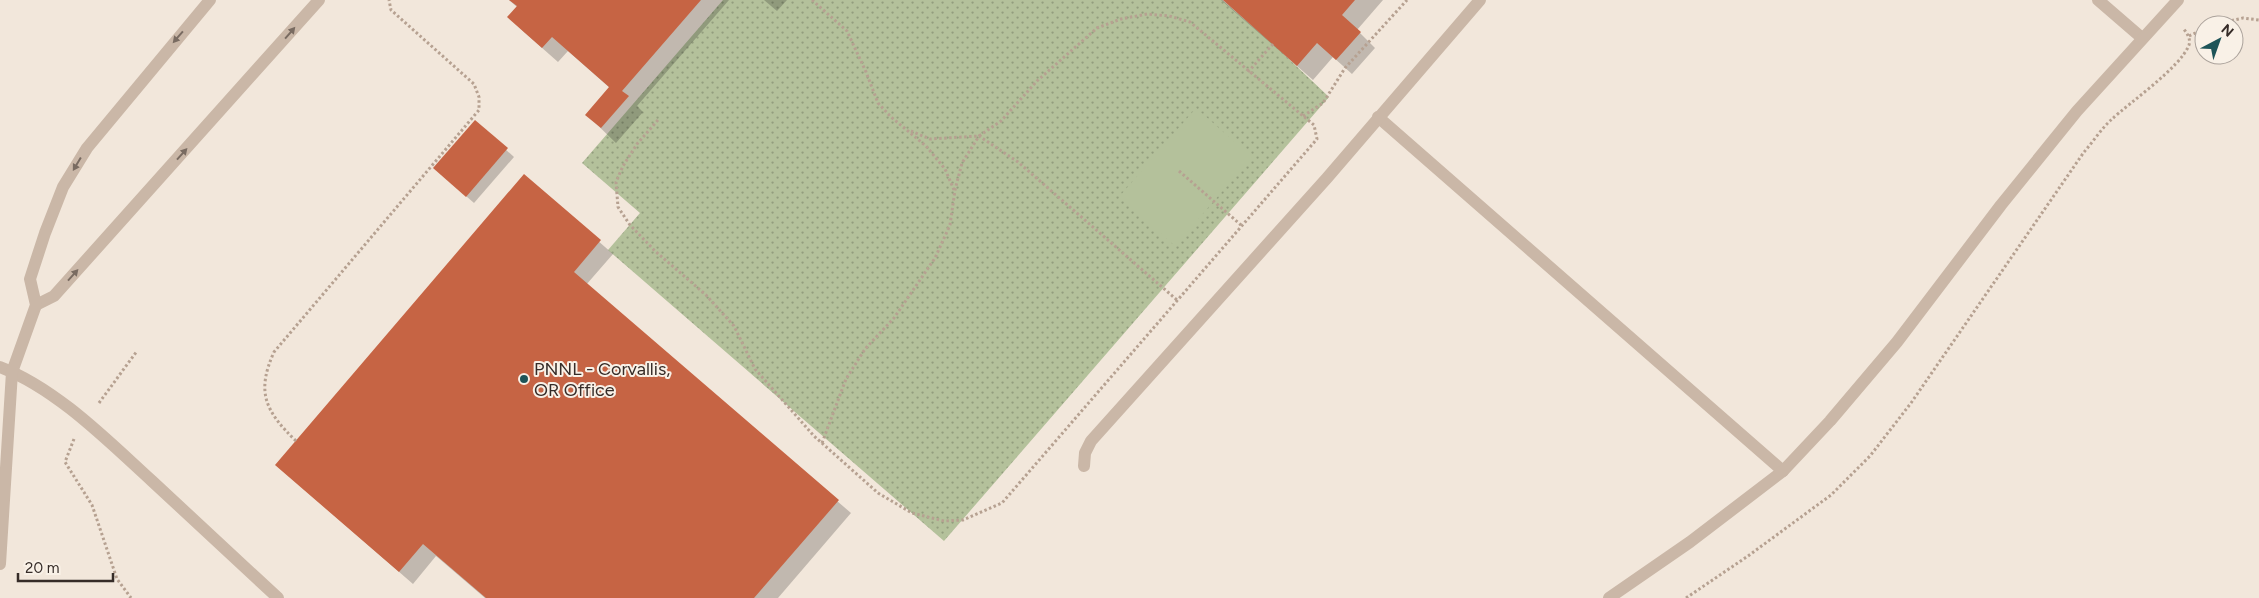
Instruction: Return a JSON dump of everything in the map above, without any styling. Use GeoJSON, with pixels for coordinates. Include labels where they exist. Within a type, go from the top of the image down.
{"type":"FeatureCollection","features":[{"type":"Feature","properties":{"kind":"lane"},"geometry":{"type":"LineString","coordinates":[[0,564],[12,372],[36,305],[30,280],[63,187],[87,148],[210,0]]}},
{"type":"Feature","properties":{"kind":"lane"},"geometry":{"type":"LineString","coordinates":[[36,305],[54,296],[319,0]]}},
{"type":"Feature","properties":{"kind":"lane"},"geometry":{"type":"LineString","coordinates":[[1084,466],[1085,453],[1090,440],[1277,234],[1480,0]]}},
{"type":"Feature","properties":{"kind":"lane"},"geometry":{"type":"LineString","coordinates":[[2098,0],[2142,38]]}},
{"type":"Feature","properties":{"kind":"lane"},"geometry":{"type":"LineString","coordinates":[[1609,598],[1690,542],[1784,471],[1830,422],[1897,342],[2071,118],[2178,0]]}},
{"type":"Feature","properties":{"kind":"lane"},"geometry":{"type":"LineString","coordinates":[[1378,117],[1784,471]]}},
{"type":"Feature","properties":{"kind":"lane"},"geometry":{"type":"LineString","coordinates":[[0,368],[12,372],[60,401],[115,448],[278,598]]}},
{"type":"Feature","properties":{"kind":"path"},"geometry":{"type":"LineString","coordinates":[[296,440],[277,423],[263,396],[266,370],[274,352],[479,110],[479,97],[474,84],[392,10],[389,0]]}},
{"type":"Feature","properties":{"kind":"path"},"geometry":{"type":"LineString","coordinates":[[812,0],[847,31],[878,103],[891,117],[926,146],[945,169],[955,190]]}},
{"type":"Feature","properties":{"kind":"path"},"geometry":{"type":"LineString","coordinates":[[1302,116],[1323,103],[1345,68],[1407,0]]}},
{"type":"Feature","properties":{"kind":"path"},"geometry":{"type":"LineString","coordinates":[[1686,598],[1831,495],[1870,456],[1911,403],[2084,152],[2110,121],[2152,87],[2184,54],[2190,44],[2189,36],[2166,12]]}},
{"type":"Feature","properties":{"kind":"path"},"geometry":{"type":"LineString","coordinates":[[658,120],[637,144],[623,166],[616,182],[618,207],[636,231],[706,295],[734,326],[755,369],[822,443],[878,493],[912,513],[944,521],[963,520],[1002,503],[1317,139],[1314,125],[1190,22],[1169,16],[1147,14],[1121,19],[1097,28],[1037,81],[1001,121],[979,136],[962,163],[955,190],[950,226],[935,258],[909,299],[865,350],[846,378],[822,443]]}},
{"type":"Feature","properties":{"kind":"path"},"geometry":{"type":"LineString","coordinates":[[2244,18],[2259,20]]}},
{"type":"Feature","properties":{"kind":"path"},"geometry":{"type":"LineString","coordinates":[[2189,36],[2194,34]]}},
{"type":"Feature","properties":{"kind":"path"},"geometry":{"type":"LineString","coordinates":[[1248,72],[1273,44]]}},
{"type":"Feature","properties":{"kind":"path"},"geometry":{"type":"LineString","coordinates":[[911,132],[930,139],[979,136],[1018,162],[1177,300]]}},
{"type":"Feature","properties":{"kind":"path"},"geometry":{"type":"LineString","coordinates":[[1179,171],[1241,226]]}},
{"type":"Feature","properties":{"kind":"path"},"geometry":{"type":"LineString","coordinates":[[66,462],[92,505],[117,579],[131,598]]}},
{"type":"Feature","properties":{"kind":"green space"},"geometry":{"type":"Polygon","coordinates":[[[723,0],[1222,0],[1273,44],[1329,97],[944,541],[608,250],[640,213],[582,163],[723,0]]]}},
{"type":"Feature","properties":{"kind":"green space"},"geometry":{"type":"Polygon","coordinates":[[[1196,108],[1252,157],[1175,246],[1119,197],[1196,108]]]}},
{"type":"Feature","properties":{"kind":"building"},"geometry":{"type":"Polygon","coordinates":[[[509,0],[701,0],[622,91],[629,96],[601,128],[585,115],[609,87],[552,37],[542,48],[507,17],[517,6],[509,0]]]}},
{"type":"Feature","properties":{"kind":"building"},"geometry":{"type":"Polygon","coordinates":[[[1223,0],[1355,0],[1342,15],[1361,32],[1336,60],[1317,43],[1297,66],[1223,0]]]}},
{"type":"Feature","properties":{"kind":"building"},"geometry":{"type":"Polygon","coordinates":[[[475,120],[508,148],[466,197],[433,168],[475,120]]]}},
{"type":"Feature","properties":{"kind":"building"},"geometry":{"type":"Polygon","coordinates":[[[524,174],[601,240],[574,272],[839,500],[754,598],[486,598],[423,544],[399,572],[275,465],[524,174]]]}},
{"type":"Feature","properties":{"kind":"place","name":"PNNL - Corvallis, OR Office"},"geometry":{"type":"Point","coordinates":[524,379]}}]}
